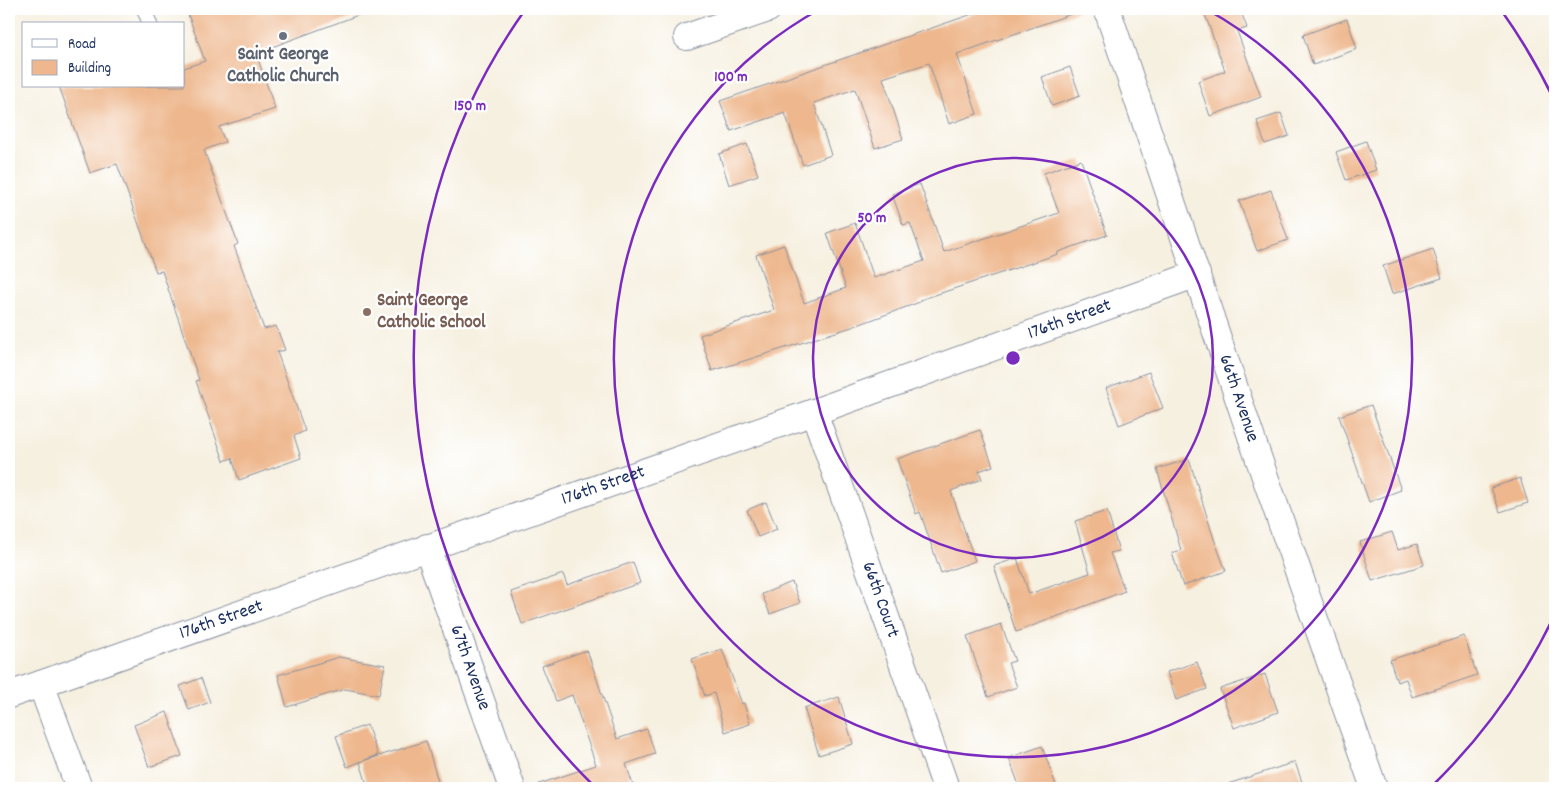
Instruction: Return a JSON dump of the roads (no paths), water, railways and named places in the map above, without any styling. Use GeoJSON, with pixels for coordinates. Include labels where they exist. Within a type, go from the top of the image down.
{"type":"FeatureCollection","features":[{"type":"Feature","properties":{"kind":"street"},"geometry":{"type":"LineString","coordinates":[[687,37],[768,9]]}},
{"type":"Feature","properties":{"kind":"street","name":"66th Avenue"},"geometry":{"type":"LineString","coordinates":[[1107,9],[1255,448],[1374,788]]}},
{"type":"Feature","properties":{"kind":"street","name":"176th Street"},"geometry":{"type":"LineString","coordinates":[[9,695],[814,412],[1197,274]]}},
{"type":"Feature","properties":{"kind":"street","name":"66th Court"},"geometry":{"type":"LineString","coordinates":[[814,412],[946,788]]}},
{"type":"Feature","properties":{"kind":"street","name":"67th Avenue"},"geometry":{"type":"LineString","coordinates":[[427,547],[512,788]]}},
{"type":"Feature","properties":{"kind":"street"},"geometry":{"type":"LineString","coordinates":[[41,684],[79,788]]}},
{"type":"Feature","properties":{"kind":"lane"},"geometry":{"type":"LineString","coordinates":[[144,9],[149,22]]}},
{"type":"Feature","properties":{"kind":"place","name":"Saint George Catholic Church"},"geometry":{"type":"Point","coordinates":[283,36]}},
{"type":"Feature","properties":{"kind":"place","name":"Saint George Catholic School"},"geometry":{"type":"Point","coordinates":[367,312]}}]}
